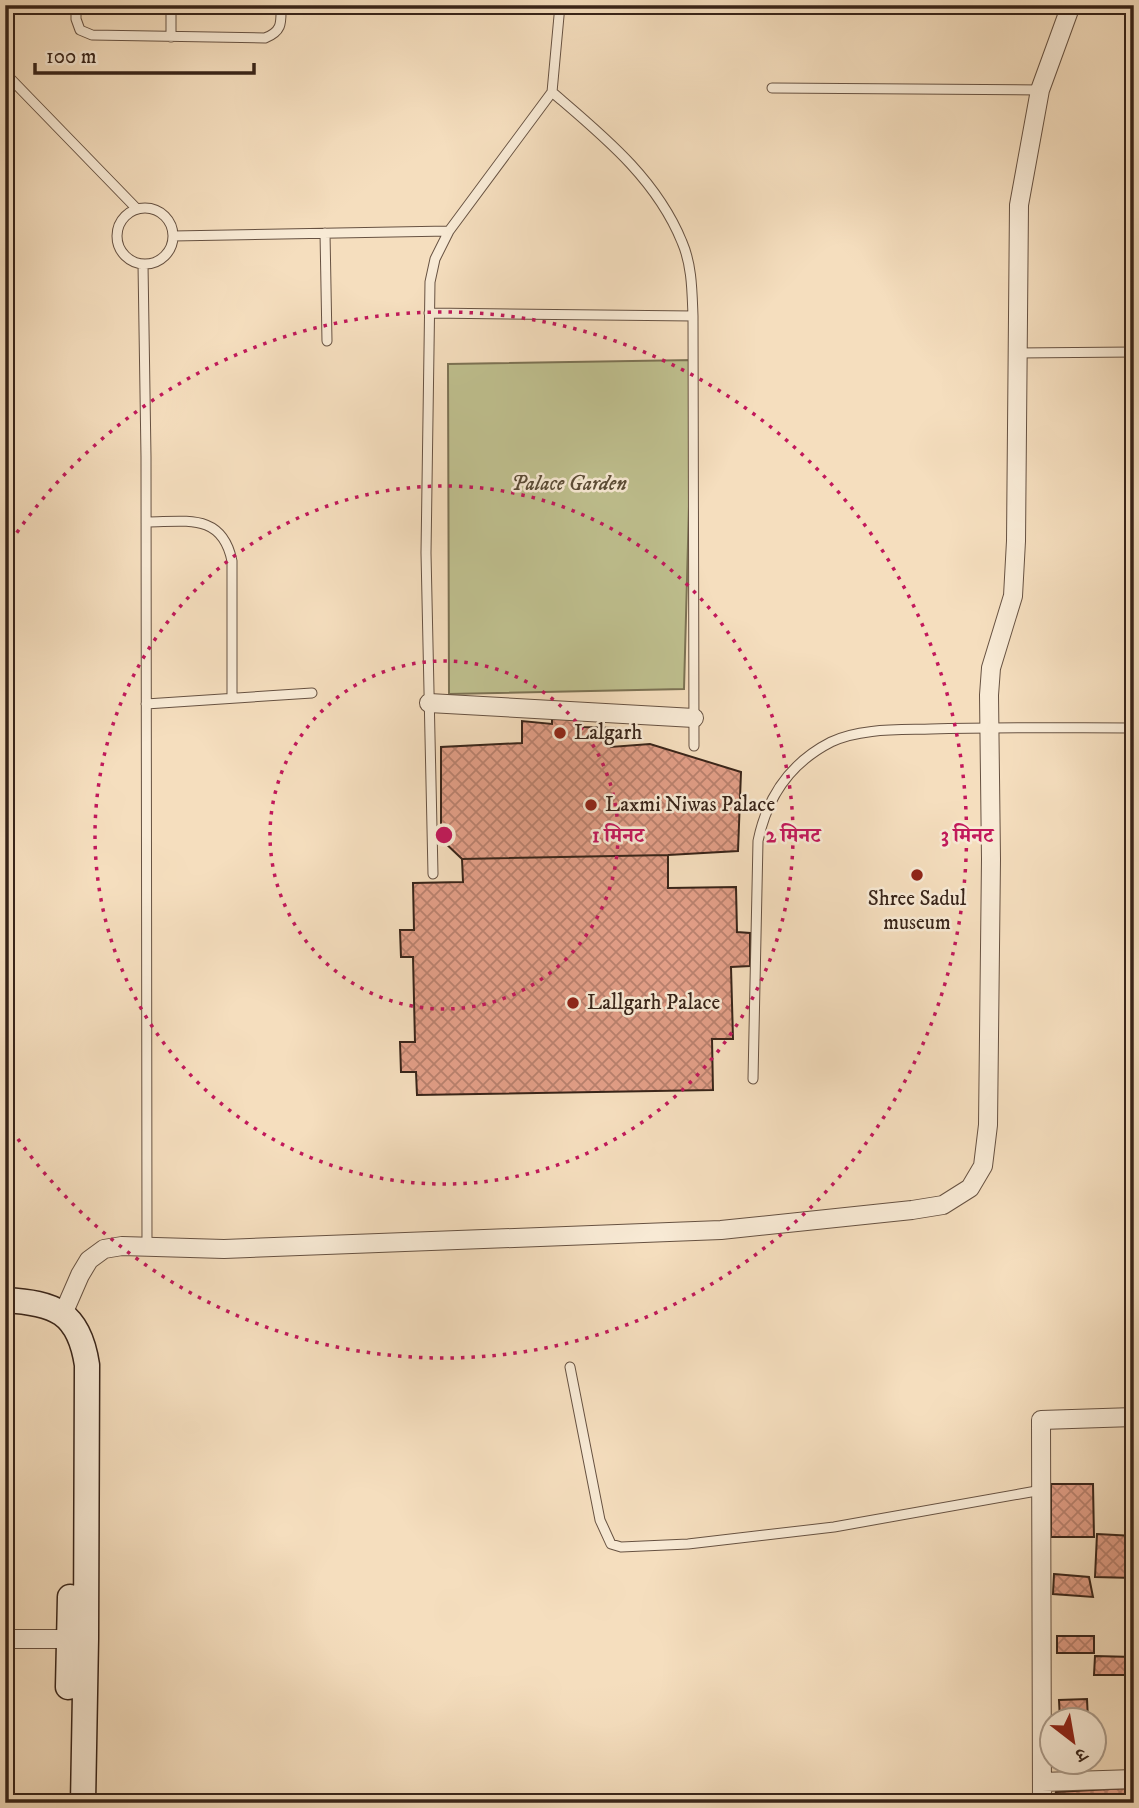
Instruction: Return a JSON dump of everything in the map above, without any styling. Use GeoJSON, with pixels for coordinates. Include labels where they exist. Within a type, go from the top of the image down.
{"type":"FeatureCollection","features":[{"type":"Feature","properties":{"kind":"street"},"geometry":{"type":"LineString","coordinates":[[63,1314],[89,1260],[104,1249],[122,1246],[237,1249],[721,1230],[943,1205],[970,1188],[983,1166],[988,1125],[991,859],[989,727],[991,668],[1013,596],[1016,541],[1019,205],[1041,90],[1071,5]]}},
{"type":"Feature","properties":{"kind":"street"},"geometry":{"type":"LineString","coordinates":[[429,703],[694,718]]}},
{"type":"Feature","properties":{"kind":"street"},"geometry":{"type":"LineString","coordinates":[[5,1300],[46,1305],[63,1314],[75,1326],[83,1341],[87,1364],[78,1639],[67,1803]]}},
{"type":"Feature","properties":{"kind":"street"},"geometry":{"type":"LineString","coordinates":[[5,1317],[41,1318],[54,1323],[64,1332],[71,1344],[74,1363],[83,1803]]}},
{"type":"Feature","properties":{"kind":"street"},"geometry":{"type":"LineString","coordinates":[[1042,1803],[1041,1419],[1134,1417]]}},
{"type":"Feature","properties":{"kind":"street"},"geometry":{"type":"LineString","coordinates":[[5,1639],[78,1639]]}},
{"type":"Feature","properties":{"kind":"street"},"geometry":{"type":"LineString","coordinates":[[1042,1782],[1134,1779]]}},
{"type":"Feature","properties":{"kind":"lane"},"geometry":{"type":"LineString","coordinates":[[76,5],[76,19],[80,30],[92,35],[265,38],[276,34],[280,25],[281,5]]}},
{"type":"Feature","properties":{"kind":"lane"},"geometry":{"type":"LineString","coordinates":[[171,5],[171,37]]}},
{"type":"Feature","properties":{"kind":"lane"},"geometry":{"type":"LineString","coordinates":[[433,874],[426,553],[430,282],[435,259],[449,231],[552,92],[560,5]]}},
{"type":"Feature","properties":{"kind":"lane"},"geometry":{"type":"LineString","coordinates":[[5,73],[137,209]]}},
{"type":"Feature","properties":{"kind":"lane"},"geometry":{"type":"LineString","coordinates":[[772,88],[1041,90]]}},
{"type":"Feature","properties":{"kind":"lane"},"geometry":{"type":"LineString","coordinates":[[552,92],[615,146],[642,176],[664,207],[682,243],[691,276],[694,746]]}},
{"type":"Feature","properties":{"kind":"lane"},"geometry":{"type":"LineString","coordinates":[[146,208],[162,213],[172,227],[169,252],[161,259],[142,264],[125,256],[119,248],[117,239],[122,220],[137,209],[146,208]]}},
{"type":"Feature","properties":{"kind":"lane"},"geometry":{"type":"LineString","coordinates":[[173,236],[449,231]]}},
{"type":"Feature","properties":{"kind":"lane"},"geometry":{"type":"LineString","coordinates":[[325,233],[327,341]]}},
{"type":"Feature","properties":{"kind":"lane"},"geometry":{"type":"LineString","coordinates":[[142,264],[146,523],[147,1247]]}},
{"type":"Feature","properties":{"kind":"lane"},"geometry":{"type":"LineString","coordinates":[[429,313],[693,316]]}},
{"type":"Feature","properties":{"kind":"lane"},"geometry":{"type":"LineString","coordinates":[[1017,353],[1134,352]]}},
{"type":"Feature","properties":{"kind":"lane"},"geometry":{"type":"LineString","coordinates":[[146,523],[195,522],[210,526],[222,534],[229,545],[232,561],[232,698]]}},
{"type":"Feature","properties":{"kind":"lane"},"geometry":{"type":"LineString","coordinates":[[146,704],[312,693]]}},
{"type":"Feature","properties":{"kind":"lane"},"geometry":{"type":"LineString","coordinates":[[753,1079],[758,841],[763,817],[787,775],[807,757],[832,741],[886,731],[989,727],[1134,728]]}},
{"type":"Feature","properties":{"kind":"lane"},"geometry":{"type":"LineString","coordinates":[[570,1367],[600,1520],[611,1544],[621,1547],[688,1544],[834,1527],[1042,1490]]}},
{"type":"Feature","properties":{"kind":"green space","name":"Palace Garden"},"geometry":{"type":"Polygon","coordinates":[[[693,360],[684,689],[449,694],[448,364],[693,360]]]}},
{"type":"Feature","properties":{"kind":"building","name":"Laxmi Niwas Palace"},"geometry":{"type":"Polygon","coordinates":[[[581,707],[581,727],[615,728],[611,747],[650,744],[741,772],[738,851],[462,859],[441,839],[441,747],[522,743],[522,721],[552,724],[552,708],[581,707]]]}},
{"type":"Feature","properties":{"kind":"building","name":"Lallgarh Palace"},"geometry":{"type":"Polygon","coordinates":[[[668,855],[668,888],[736,887],[737,932],[750,933],[750,966],[731,967],[733,1039],[712,1039],[713,1090],[417,1095],[416,1072],[401,1072],[400,1042],[415,1042],[413,957],[401,957],[400,930],[414,930],[413,883],[463,882],[462,859],[668,855]]]}},
{"type":"Feature","properties":{"kind":"building"},"geometry":{"type":"Polygon","coordinates":[[[1051,1484],[1093,1484],[1094,1537],[1051,1537],[1051,1484]]]}},
{"type":"Feature","properties":{"kind":"building"},"geometry":{"type":"Polygon","coordinates":[[[1097,1534],[1134,1536],[1134,1578],[1095,1577],[1097,1534]]]}},
{"type":"Feature","properties":{"kind":"building"},"geometry":{"type":"Polygon","coordinates":[[[1054,1574],[1089,1577],[1093,1597],[1053,1594],[1054,1574]]]}},
{"type":"Feature","properties":{"kind":"building"},"geometry":{"type":"Polygon","coordinates":[[[1057,1636],[1094,1636],[1094,1653],[1057,1653],[1057,1636]]]}},
{"type":"Feature","properties":{"kind":"building"},"geometry":{"type":"Polygon","coordinates":[[[1095,1656],[1133,1657],[1132,1675],[1094,1675],[1095,1656]]]}},
{"type":"Feature","properties":{"kind":"building"},"geometry":{"type":"Polygon","coordinates":[[[1087,1699],[1087,1706],[1059,1706],[1059,1700],[1087,1699]]]}},
{"type":"Feature","properties":{"kind":"building"},"geometry":{"type":"Polygon","coordinates":[[[1129,1788],[1130,1803],[1053,1803],[1056,1792],[1129,1788]]]}},
{"type":"Feature","properties":{"kind":"place","name":"Lalgarh"},"geometry":{"type":"Point","coordinates":[560,733]}},
{"type":"Feature","properties":{"kind":"place","name":"Laxmi Niwas Palace"},"geometry":{"type":"Point","coordinates":[591,805]}},
{"type":"Feature","properties":{"kind":"place","name":"Shree Sadul museum"},"geometry":{"type":"Point","coordinates":[917,875]}},
{"type":"Feature","properties":{"kind":"place","name":"Lallgarh Palace"},"geometry":{"type":"Point","coordinates":[573,1003]}}]}
